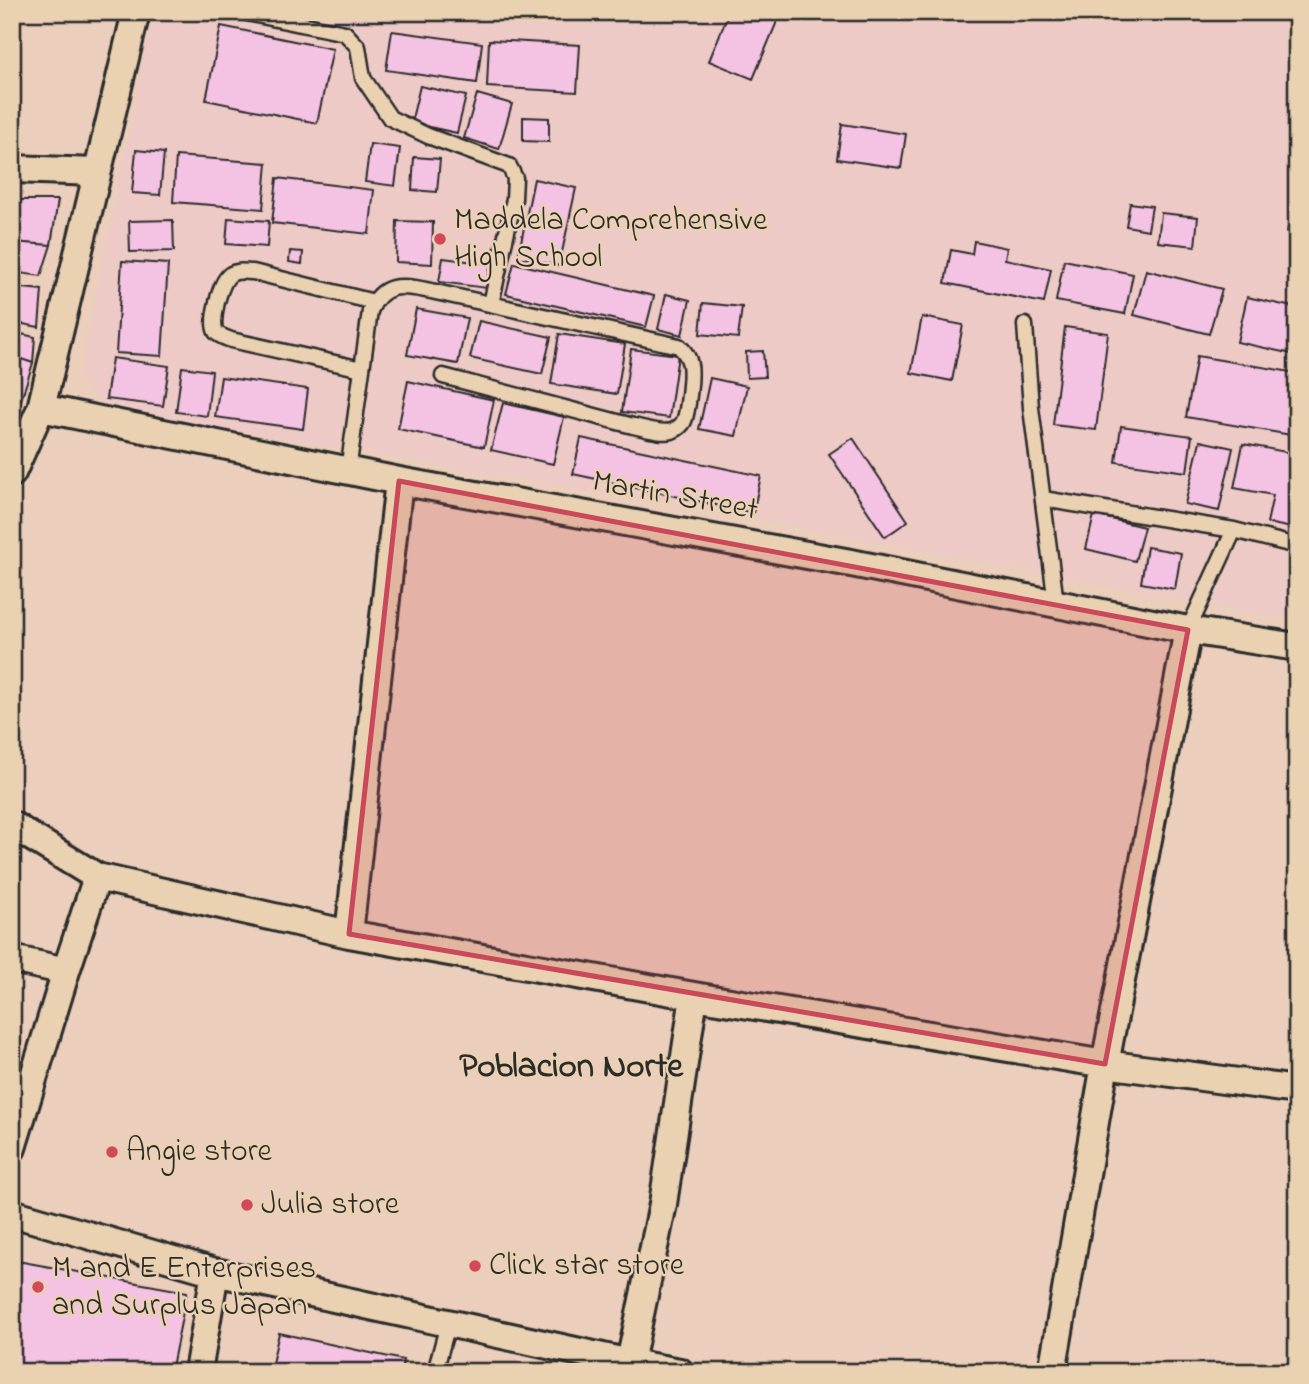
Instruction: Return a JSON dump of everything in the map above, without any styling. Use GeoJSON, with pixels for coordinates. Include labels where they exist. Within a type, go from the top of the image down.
{"type":"FeatureCollection","features":[{"type":"Feature","properties":{"kind":"street"},"geometry":{"type":"LineString","coordinates":[[12,473],[41,408],[136,12]]}},
{"type":"Feature","properties":{"kind":"street"},"geometry":{"type":"LineString","coordinates":[[12,169],[97,172]]}},
{"type":"Feature","properties":{"kind":"street","name":"Martin Street"},"geometry":{"type":"LineString","coordinates":[[41,408],[399,481],[851,563],[1188,631],[1297,648]]}},
{"type":"Feature","properties":{"kind":"street"},"geometry":{"type":"LineString","coordinates":[[349,934],[399,481]]}},
{"type":"Feature","properties":{"kind":"street"},"geometry":{"type":"LineString","coordinates":[[1052,1372],[1105,1064],[1188,631]]}},
{"type":"Feature","properties":{"kind":"street"},"geometry":{"type":"LineString","coordinates":[[12,825],[97,877],[349,934],[694,996],[1105,1064],[1297,1090]]}},
{"type":"Feature","properties":{"kind":"street"},"geometry":{"type":"LineString","coordinates":[[12,1148],[97,877]]}},
{"type":"Feature","properties":{"kind":"street"},"geometry":{"type":"LineString","coordinates":[[12,958],[66,971]]}},
{"type":"Feature","properties":{"kind":"street"},"geometry":{"type":"LineString","coordinates":[[629,1368],[663,1204],[694,996]]}},
{"type":"Feature","properties":{"kind":"street"},"geometry":{"type":"LineString","coordinates":[[12,1213],[215,1272],[629,1368],[680,1372]]}},
{"type":"Feature","properties":{"kind":"street"},"geometry":{"type":"LineString","coordinates":[[198,1372],[215,1272]]}},
{"type":"Feature","properties":{"kind":"lane"},"geometry":{"type":"LineString","coordinates":[[242,12],[345,33],[358,47],[363,78],[390,118],[428,136],[509,166],[515,178],[514,199],[491,304]]}},
{"type":"Feature","properties":{"kind":"lane"},"geometry":{"type":"LineString","coordinates":[[362,369],[231,340],[215,330],[214,320],[224,280],[231,273],[238,272],[253,272],[374,302]]}},
{"type":"Feature","properties":{"kind":"lane"},"geometry":{"type":"LineString","coordinates":[[348,471],[370,311],[374,302],[390,288],[405,286],[679,346],[686,353],[691,373],[683,424],[673,430],[662,431],[633,426],[443,376]]}},
{"type":"Feature","properties":{"kind":"lane"},"geometry":{"type":"LineString","coordinates":[[1025,325],[1031,408],[1056,603]]}},
{"type":"Feature","properties":{"kind":"lane"},"geometry":{"type":"LineString","coordinates":[[1043,499],[1234,530],[1297,546]]}},
{"type":"Feature","properties":{"kind":"lane"},"geometry":{"type":"LineString","coordinates":[[1188,631],[1234,530]]}},
{"type":"Feature","properties":{"kind":"lane"},"geometry":{"type":"LineString","coordinates":[[435,1372],[448,1324]]}},
{"type":"Feature","properties":{"kind":"highlighted area"},"geometry":{"type":"Polygon","coordinates":[[[399,481],[1188,630],[1105,1064],[349,934],[399,481]]]}},
{"type":"Feature","properties":{"kind":"shaded area"},"geometry":{"type":"Polygon","coordinates":[[[155,12],[1297,12],[1297,621],[777,523],[102,408],[80,376],[155,12]]]}},
{"type":"Feature","properties":{"kind":"building"},"geometry":{"type":"Polygon","coordinates":[[[729,12],[781,12],[753,79],[709,61],[729,12]]]}},
{"type":"Feature","properties":{"kind":"building"},"geometry":{"type":"Polygon","coordinates":[[[221,26],[333,49],[317,123],[206,100],[221,26]]]}},
{"type":"Feature","properties":{"kind":"building"},"geometry":{"type":"Polygon","coordinates":[[[392,31],[482,43],[477,83],[386,70],[392,31]]]}},
{"type":"Feature","properties":{"kind":"building"},"geometry":{"type":"Polygon","coordinates":[[[489,40],[580,45],[577,92],[487,87],[489,40]]]}},
{"type":"Feature","properties":{"kind":"building"},"geometry":{"type":"Polygon","coordinates":[[[420,86],[466,96],[457,133],[411,123],[420,86]]]}},
{"type":"Feature","properties":{"kind":"building"},"geometry":{"type":"Polygon","coordinates":[[[477,94],[512,104],[499,149],[464,138],[477,94]]]}},
{"type":"Feature","properties":{"kind":"building"},"geometry":{"type":"Polygon","coordinates":[[[523,117],[549,118],[549,142],[523,141],[523,117]]]}},
{"type":"Feature","properties":{"kind":"building"},"geometry":{"type":"Polygon","coordinates":[[[842,124],[906,134],[901,168],[837,159],[842,124]]]}},
{"type":"Feature","properties":{"kind":"building"},"geometry":{"type":"Polygon","coordinates":[[[370,144],[400,148],[395,186],[365,182],[370,144]]]}},
{"type":"Feature","properties":{"kind":"building"},"geometry":{"type":"Polygon","coordinates":[[[136,150],[164,153],[160,195],[132,193],[136,150]]]}},
{"type":"Feature","properties":{"kind":"building"},"geometry":{"type":"Polygon","coordinates":[[[176,156],[267,163],[263,209],[173,202],[176,156]]]}},
{"type":"Feature","properties":{"kind":"building"},"geometry":{"type":"Polygon","coordinates":[[[414,157],[440,159],[437,192],[412,190],[414,157]]]}},
{"type":"Feature","properties":{"kind":"building"},"geometry":{"type":"Polygon","coordinates":[[[277,178],[374,190],[369,234],[272,223],[277,178]]]}},
{"type":"Feature","properties":{"kind":"building"},"geometry":{"type":"Polygon","coordinates":[[[534,179],[576,188],[559,266],[518,257],[534,179]]]}},
{"type":"Feature","properties":{"kind":"building"},"geometry":{"type":"Polygon","coordinates":[[[1297,194],[1297,234],[1287,232],[1297,194]]]}},
{"type":"Feature","properties":{"kind":"building"},"geometry":{"type":"Polygon","coordinates":[[[18,200],[58,200],[51,245],[12,242],[18,200]]]}},
{"type":"Feature","properties":{"kind":"building"},"geometry":{"type":"Polygon","coordinates":[[[1130,203],[1152,206],[1148,230],[1126,226],[1130,203]]]}},
{"type":"Feature","properties":{"kind":"building"},"geometry":{"type":"Polygon","coordinates":[[[1161,213],[1198,217],[1195,246],[1158,242],[1161,213]]]}},
{"type":"Feature","properties":{"kind":"building"},"geometry":{"type":"Polygon","coordinates":[[[228,218],[269,221],[267,247],[226,244],[228,218]]]}},
{"type":"Feature","properties":{"kind":"building"},"geometry":{"type":"Polygon","coordinates":[[[173,220],[174,251],[130,252],[129,221],[173,220]]]}},
{"type":"Feature","properties":{"kind":"building"},"geometry":{"type":"Polygon","coordinates":[[[397,221],[433,222],[432,264],[396,262],[397,221]]]}},
{"type":"Feature","properties":{"kind":"building"},"geometry":{"type":"Polygon","coordinates":[[[974,241],[1007,248],[1005,259],[1051,269],[1044,303],[945,283],[951,250],[972,254],[974,241]]]}},
{"type":"Feature","properties":{"kind":"building"},"geometry":{"type":"Polygon","coordinates":[[[12,242],[51,245],[41,276],[12,272],[12,242]]]}},
{"type":"Feature","properties":{"kind":"building"},"geometry":{"type":"Polygon","coordinates":[[[290,251],[303,252],[302,264],[289,262],[290,251]]]}},
{"type":"Feature","properties":{"kind":"building"},"geometry":{"type":"Polygon","coordinates":[[[443,258],[491,264],[487,288],[439,282],[443,258]]]}},
{"type":"Feature","properties":{"kind":"building"},"geometry":{"type":"Polygon","coordinates":[[[1064,260],[1133,274],[1125,314],[1056,301],[1064,260]]]}},
{"type":"Feature","properties":{"kind":"building"},"geometry":{"type":"Polygon","coordinates":[[[122,261],[168,264],[162,356],[116,353],[122,261]]]}},
{"type":"Feature","properties":{"kind":"building"},"geometry":{"type":"Polygon","coordinates":[[[514,263],[654,296],[646,327],[506,294],[514,263]]]}},
{"type":"Feature","properties":{"kind":"building"},"geometry":{"type":"Polygon","coordinates":[[[1146,270],[1222,289],[1209,334],[1134,315],[1146,270]]]}},
{"type":"Feature","properties":{"kind":"building"},"geometry":{"type":"Polygon","coordinates":[[[12,287],[42,290],[39,327],[12,322],[12,287]]]}},
{"type":"Feature","properties":{"kind":"building"},"geometry":{"type":"Polygon","coordinates":[[[666,294],[690,300],[682,335],[658,329],[666,294]]]}},
{"type":"Feature","properties":{"kind":"building"},"geometry":{"type":"Polygon","coordinates":[[[1247,297],[1297,308],[1297,355],[1237,342],[1247,297]]]}},
{"type":"Feature","properties":{"kind":"building"},"geometry":{"type":"Polygon","coordinates":[[[703,303],[742,307],[738,338],[700,334],[703,303]]]}},
{"type":"Feature","properties":{"kind":"building"},"geometry":{"type":"Polygon","coordinates":[[[416,309],[467,318],[458,364],[407,355],[416,309]]]}},
{"type":"Feature","properties":{"kind":"building"},"geometry":{"type":"Polygon","coordinates":[[[922,317],[963,325],[952,381],[911,373],[922,317]]]}},
{"type":"Feature","properties":{"kind":"building"},"geometry":{"type":"Polygon","coordinates":[[[479,321],[551,337],[542,374],[470,358],[479,321]]]}},
{"type":"Feature","properties":{"kind":"building"},"geometry":{"type":"Polygon","coordinates":[[[1065,327],[1108,333],[1096,430],[1053,425],[1065,327]]]}},
{"type":"Feature","properties":{"kind":"building"},"geometry":{"type":"Polygon","coordinates":[[[12,332],[35,337],[33,363],[12,356],[12,332]]]}},
{"type":"Feature","properties":{"kind":"building"},"geometry":{"type":"Polygon","coordinates":[[[559,334],[625,344],[617,394],[551,384],[559,334]]]}},
{"type":"Feature","properties":{"kind":"building"},"geometry":{"type":"Polygon","coordinates":[[[631,349],[678,355],[669,418],[622,412],[631,349]]]}},
{"type":"Feature","properties":{"kind":"building"},"geometry":{"type":"Polygon","coordinates":[[[763,351],[765,377],[747,378],[746,352],[763,351]]]}},
{"type":"Feature","properties":{"kind":"building"},"geometry":{"type":"Polygon","coordinates":[[[12,356],[33,363],[21,400],[12,397],[12,356]]]}},
{"type":"Feature","properties":{"kind":"building"},"geometry":{"type":"Polygon","coordinates":[[[1197,356],[1297,373],[1297,436],[1186,417],[1197,356]]]}},
{"type":"Feature","properties":{"kind":"building"},"geometry":{"type":"Polygon","coordinates":[[[112,358],[169,366],[163,406],[106,399],[112,358]]]}},
{"type":"Feature","properties":{"kind":"building"},"geometry":{"type":"Polygon","coordinates":[[[182,367],[212,371],[207,416],[176,412],[182,367]]]}},
{"type":"Feature","properties":{"kind":"building"},"geometry":{"type":"Polygon","coordinates":[[[221,377],[308,389],[303,429],[215,417],[221,377]]]}},
{"type":"Feature","properties":{"kind":"building"},"geometry":{"type":"Polygon","coordinates":[[[710,378],[747,386],[736,436],[699,429],[710,378]]]}},
{"type":"Feature","properties":{"kind":"building"},"geometry":{"type":"Polygon","coordinates":[[[408,381],[494,400],[484,447],[398,429],[408,381]]]}},
{"type":"Feature","properties":{"kind":"building"},"geometry":{"type":"Polygon","coordinates":[[[503,403],[564,417],[553,464],[491,450],[503,403]]]}},
{"type":"Feature","properties":{"kind":"building"},"geometry":{"type":"Polygon","coordinates":[[[1121,426],[1192,436],[1187,472],[1116,462],[1121,426]]]}},
{"type":"Feature","properties":{"kind":"building"},"geometry":{"type":"Polygon","coordinates":[[[581,438],[761,476],[753,513],[573,474],[581,438]]]}},
{"type":"Feature","properties":{"kind":"building"},"geometry":{"type":"Polygon","coordinates":[[[853,438],[908,521],[885,537],[829,454],[853,438]]]}},
{"type":"Feature","properties":{"kind":"building"},"geometry":{"type":"Polygon","coordinates":[[[1200,441],[1233,448],[1219,511],[1185,504],[1200,441]]]}},
{"type":"Feature","properties":{"kind":"building"},"geometry":{"type":"Polygon","coordinates":[[[1243,444],[1297,454],[1297,529],[1267,523],[1273,495],[1234,488],[1243,444]]]}},
{"type":"Feature","properties":{"kind":"building"},"geometry":{"type":"Polygon","coordinates":[[[1094,515],[1144,527],[1135,561],[1086,549],[1094,515]]]}},
{"type":"Feature","properties":{"kind":"building"},"geometry":{"type":"Polygon","coordinates":[[[1147,547],[1181,553],[1175,589],[1141,583],[1147,547]]]}},
{"type":"Feature","properties":{"kind":"building"},"geometry":{"type":"Polygon","coordinates":[[[12,1260],[187,1292],[171,1372],[12,1372],[12,1260]]]}},
{"type":"Feature","properties":{"kind":"building"},"geometry":{"type":"Polygon","coordinates":[[[279,1333],[403,1360],[401,1372],[270,1372],[279,1333]]]}},
{"type":"Feature","properties":{"kind":"place","name":"Maddela Comprehensive High School"},"geometry":{"type":"Point","coordinates":[440,239]}},
{"type":"Feature","properties":{"kind":"place","name":"Angie store"},"geometry":{"type":"Point","coordinates":[112,1152]}},
{"type":"Feature","properties":{"kind":"place","name":"Julia store"},"geometry":{"type":"Point","coordinates":[247,1205]}},
{"type":"Feature","properties":{"kind":"place","name":"Click star store"},"geometry":{"type":"Point","coordinates":[475,1266]}},
{"type":"Feature","properties":{"kind":"place","name":"M and E Enterprises and Surplus Japan"},"geometry":{"type":"Point","coordinates":[38,1287]}},
{"type":"Feature","properties":{"kind":"district","name":"Poblacion Norte"},"geometry":{"type":"Point","coordinates":[571,1067]}}]}
